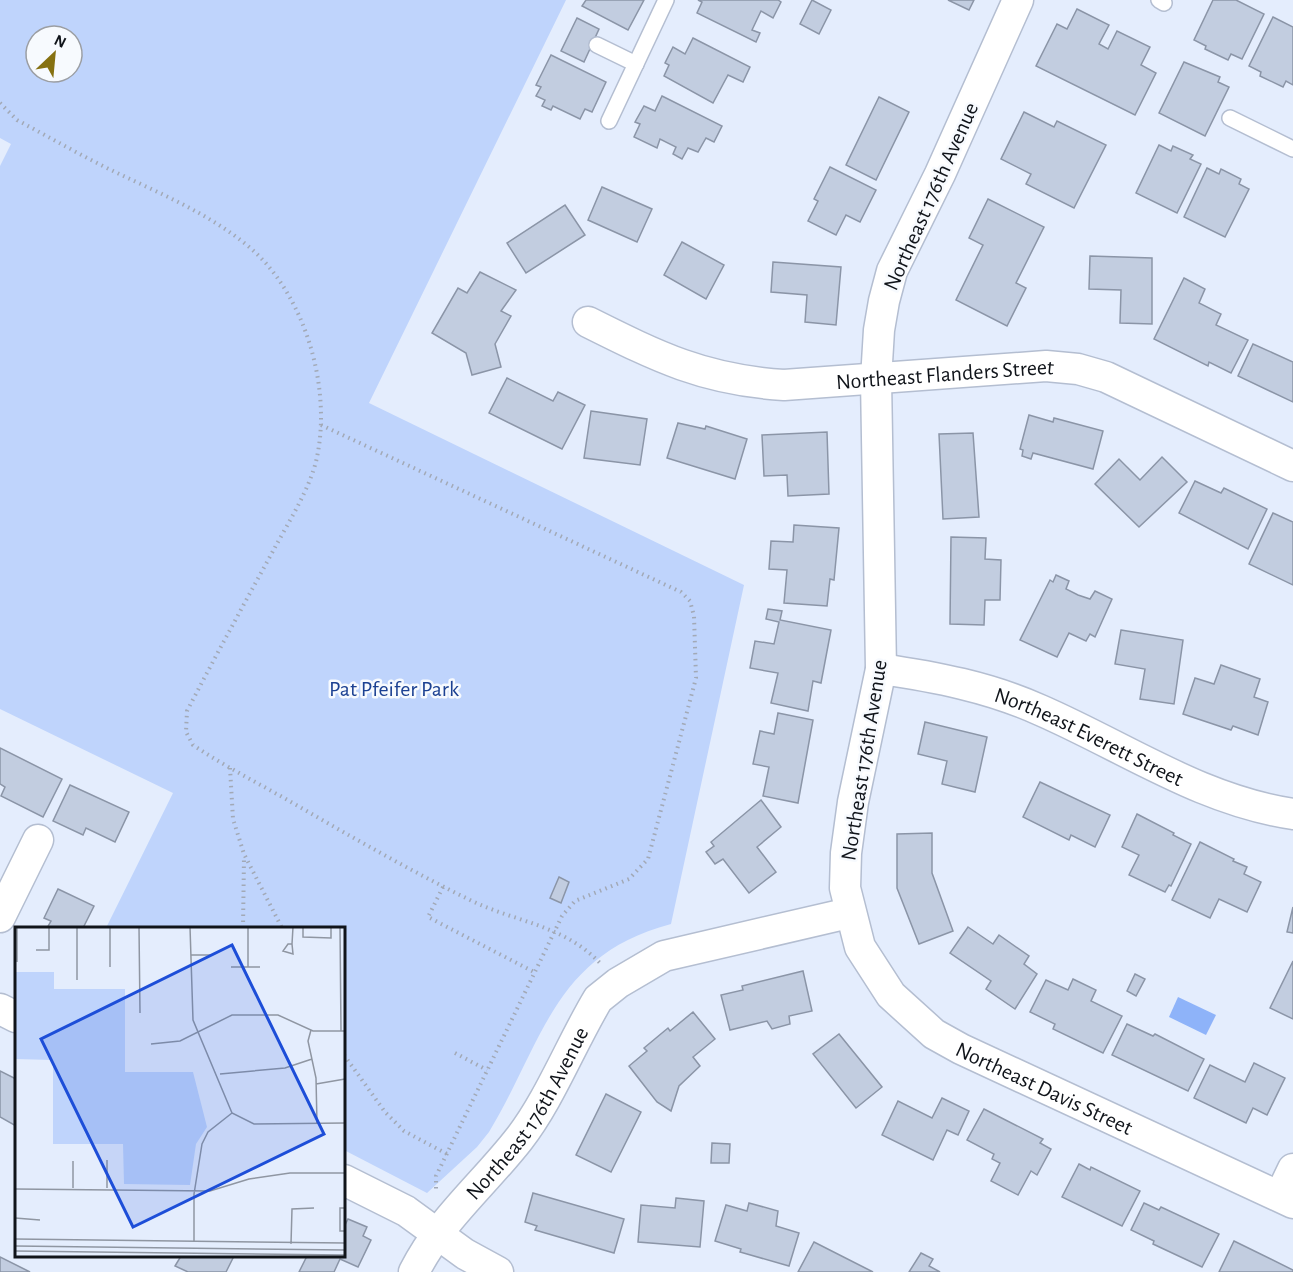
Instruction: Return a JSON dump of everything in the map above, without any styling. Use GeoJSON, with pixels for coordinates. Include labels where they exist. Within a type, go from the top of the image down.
{"type":"FeatureCollection","features":[{"type":"Feature","properties":{"kind":"street","name":"Northeast 176th Avenue"},"geometry":{"type":"LineString","coordinates":[[414,1272],[454,1210],[520,1138],[598,999],[618,982],[664,956],[849,913],[845,888],[853,802],[881,669],[876,378],[879,330],[892,271],[940,174],[1018,0]]}},
{"type":"Feature","properties":{"kind":"street","name":"Northeast Flanders Street"},"geometry":{"type":"LineString","coordinates":[[588,322],[669,362],[725,379],[784,385],[1046,366],[1078,369],[1106,377],[1293,466]]}},
{"type":"Feature","properties":{"kind":"street","name":"Northeast Everett Street"},"geometry":{"type":"LineString","coordinates":[[881,669],[971,685],[1040,709],[1192,786],[1255,808],[1293,814]]}},
{"type":"Feature","properties":{"kind":"street"},"geometry":{"type":"LineString","coordinates":[[0,917],[38,840]]}},
{"type":"Feature","properties":{"kind":"street","name":"Northeast Davis Street"},"geometry":{"type":"LineString","coordinates":[[849,913],[860,947],[891,995],[934,1034],[961,1049],[1286,1199]]}},
{"type":"Feature","properties":{"kind":"street"},"geometry":{"type":"LineString","coordinates":[[0,1009],[15,1016]]}},
{"type":"Feature","properties":{"kind":"street"},"geometry":{"type":"LineString","coordinates":[[1286,1199],[1293,1169]]}},
{"type":"Feature","properties":{"kind":"street"},"geometry":{"type":"LineString","coordinates":[[345,1180],[406,1211],[465,1254],[498,1272]]}},
{"type":"Feature","properties":{"kind":"lane"},"geometry":{"type":"LineString","coordinates":[[609,121],[666,0]]}},
{"type":"Feature","properties":{"kind":"lane"},"geometry":{"type":"LineString","coordinates":[[597,45],[636,64]]}},
{"type":"Feature","properties":{"kind":"lane"},"geometry":{"type":"LineString","coordinates":[[1230,118],[1293,149]]}},
{"type":"Feature","properties":{"kind":"path"},"geometry":{"type":"LineString","coordinates":[[0,105],[16,120],[189,208],[248,246],[272,270],[289,295],[304,326],[315,360],[321,425],[317,458],[297,505],[187,711],[186,732],[193,745],[443,887],[487,908],[554,930],[587,950],[618,982]]}},
{"type":"Feature","properties":{"kind":"path"},"geometry":{"type":"LineString","coordinates":[[321,425],[681,592],[690,601],[694,616],[696,678],[648,859],[629,879],[575,901],[554,930],[436,1176],[439,1233]]}},
{"type":"Feature","properties":{"kind":"path"},"geometry":{"type":"LineString","coordinates":[[230,768],[233,819],[244,854],[281,927]]}},
{"type":"Feature","properties":{"kind":"path"},"geometry":{"type":"LineString","coordinates":[[243,927],[244,854]]}},
{"type":"Feature","properties":{"kind":"path"},"geometry":{"type":"LineString","coordinates":[[443,887],[428,917],[534,972]]}},
{"type":"Feature","properties":{"kind":"path"},"geometry":{"type":"LineString","coordinates":[[455,1053],[487,1070]]}},
{"type":"Feature","properties":{"kind":"path"},"geometry":{"type":"LineString","coordinates":[[345,1056],[385,1112],[398,1125],[447,1154]]}},
{"type":"Feature","properties":{"kind":"green space","name":"Pat Pfeifer Park"},"geometry":{"type":"Polygon","coordinates":[[[0,0],[566,0],[369,403],[744,585],[671,924],[632,938],[600,957],[576,980],[556,1006],[539,1035],[489,1132],[477,1147],[427,1193],[345,1151],[345,927],[106,927],[173,793],[0,709],[0,166],[11,144],[0,138],[0,0]]]}},
{"type":"Feature","properties":{"kind":"water"},"geometry":{"type":"Polygon","coordinates":[[[1178,997],[1216,1015],[1206,1035],[1169,1017],[1178,997]]]}},
{"type":"Feature","properties":{"kind":"building"},"geometry":{"type":"Polygon","coordinates":[[[586,0],[644,0],[628,30],[582,6],[586,0]]]}},
{"type":"Feature","properties":{"kind":"building"},"geometry":{"type":"Polygon","coordinates":[[[698,0],[778,0],[781,2],[773,18],[761,11],[752,30],[760,33],[756,42],[697,13],[702,2],[698,0]]]}},
{"type":"Feature","properties":{"kind":"building"},"geometry":{"type":"Polygon","coordinates":[[[812,0],[831,10],[819,34],[800,24],[812,0]]]}},
{"type":"Feature","properties":{"kind":"building"},"geometry":{"type":"Polygon","coordinates":[[[948,0],[974,0],[969,10],[948,0]]]}},
{"type":"Feature","properties":{"kind":"building"},"geometry":{"type":"Polygon","coordinates":[[[1213,0],[1236,0],[1264,14],[1242,59],[1231,54],[1228,60],[1205,49],[1206,46],[1194,40],[1213,0]]]}},
{"type":"Feature","properties":{"kind":"building"},"geometry":{"type":"Polygon","coordinates":[[[1077,9],[1109,25],[1099,44],[1108,49],[1117,31],[1150,47],[1141,65],[1156,73],[1135,115],[1036,66],[1057,24],[1067,29],[1077,9]]]}},
{"type":"Feature","properties":{"kind":"building"},"geometry":{"type":"Polygon","coordinates":[[[1273,17],[1293,27],[1293,85],[1286,81],[1283,87],[1260,76],[1261,72],[1249,66],[1273,17]]]}},
{"type":"Feature","properties":{"kind":"building"},"geometry":{"type":"Polygon","coordinates":[[[577,18],[599,29],[584,62],[561,51],[577,18]]]}},
{"type":"Feature","properties":{"kind":"building"},"geometry":{"type":"Polygon","coordinates":[[[693,38],[750,67],[743,82],[728,75],[713,103],[664,76],[669,65],[665,63],[673,47],[685,54],[693,38]]]}},
{"type":"Feature","properties":{"kind":"building"},"geometry":{"type":"Polygon","coordinates":[[[551,55],[606,82],[592,112],[585,109],[580,119],[553,106],[551,110],[542,106],[545,100],[536,96],[541,87],[536,85],[551,55]]]}},
{"type":"Feature","properties":{"kind":"building"},"geometry":{"type":"Polygon","coordinates":[[[1184,62],[1220,77],[1218,82],[1229,87],[1205,136],[1159,113],[1184,62]]]}},
{"type":"Feature","properties":{"kind":"building"},"geometry":{"type":"Polygon","coordinates":[[[662,96],[722,126],[714,142],[706,138],[698,152],[688,148],[682,159],[673,154],[676,147],[660,139],[657,148],[634,137],[640,124],[635,122],[644,106],[655,111],[662,96]]]}},
{"type":"Feature","properties":{"kind":"building"},"geometry":{"type":"Polygon","coordinates":[[[879,97],[909,112],[876,180],[846,165],[879,97]]]}},
{"type":"Feature","properties":{"kind":"building"},"geometry":{"type":"Polygon","coordinates":[[[1024,112],[1054,127],[1057,121],[1106,145],[1074,208],[1026,184],[1031,174],[1001,159],[1024,112]]]}},
{"type":"Feature","properties":{"kind":"building"},"geometry":{"type":"Polygon","coordinates":[[[1159,145],[1171,151],[1173,146],[1193,155],[1190,159],[1201,164],[1177,213],[1136,193],[1159,145]]]}},
{"type":"Feature","properties":{"kind":"building"},"geometry":{"type":"Polygon","coordinates":[[[830,167],[876,190],[860,222],[846,215],[836,235],[808,221],[818,201],[814,199],[830,167]]]}},
{"type":"Feature","properties":{"kind":"building"},"geometry":{"type":"Polygon","coordinates":[[[1207,168],[1219,174],[1221,169],[1241,179],[1239,184],[1249,189],[1225,237],[1184,217],[1207,168]]]}},
{"type":"Feature","properties":{"kind":"building"},"geometry":{"type":"Polygon","coordinates":[[[602,187],[652,209],[637,242],[588,220],[602,187]]]}},
{"type":"Feature","properties":{"kind":"building"},"geometry":{"type":"Polygon","coordinates":[[[988,199],[1044,227],[1016,283],[1026,288],[1007,326],[956,300],[983,245],[969,238],[988,199]]]}},
{"type":"Feature","properties":{"kind":"building"},"geometry":{"type":"Polygon","coordinates":[[[565,205],[585,235],[526,273],[507,243],[565,205]]]}},
{"type":"Feature","properties":{"kind":"building"},"geometry":{"type":"Polygon","coordinates":[[[682,242],[724,265],[706,299],[664,275],[682,242]]]}},
{"type":"Feature","properties":{"kind":"building"},"geometry":{"type":"Polygon","coordinates":[[[1090,256],[1152,258],[1152,324],[1120,323],[1121,290],[1089,289],[1090,256]]]}},
{"type":"Feature","properties":{"kind":"building"},"geometry":{"type":"Polygon","coordinates":[[[773,262],[841,267],[836,325],[805,322],[807,295],[771,292],[773,262]]]}},
{"type":"Feature","properties":{"kind":"building"},"geometry":{"type":"Polygon","coordinates":[[[480,272],[516,290],[501,311],[511,316],[495,344],[501,367],[472,375],[466,353],[432,333],[458,288],[467,293],[480,272]]]}},
{"type":"Feature","properties":{"kind":"building"},"geometry":{"type":"Polygon","coordinates":[[[1184,278],[1205,289],[1199,303],[1221,314],[1216,325],[1248,340],[1231,373],[1209,362],[1208,366],[1154,339],[1184,278]]]}},
{"type":"Feature","properties":{"kind":"building"},"geometry":{"type":"Polygon","coordinates":[[[1253,344],[1293,362],[1293,402],[1238,376],[1253,344]]]}},
{"type":"Feature","properties":{"kind":"building"},"geometry":{"type":"Polygon","coordinates":[[[507,378],[553,401],[558,392],[585,405],[562,449],[489,413],[507,378]]]}},
{"type":"Feature","properties":{"kind":"building"},"geometry":{"type":"Polygon","coordinates":[[[591,411],[647,419],[640,465],[584,458],[591,411]]]}},
{"type":"Feature","properties":{"kind":"building"},"geometry":{"type":"Polygon","coordinates":[[[1029,415],[1053,422],[1054,418],[1103,431],[1093,469],[1033,453],[1031,459],[1022,456],[1023,450],[1020,449],[1029,415]]]}},
{"type":"Feature","properties":{"kind":"building"},"geometry":{"type":"Polygon","coordinates":[[[678,423],[705,429],[706,426],[747,439],[735,479],[667,458],[678,423]]]}},
{"type":"Feature","properties":{"kind":"building"},"geometry":{"type":"Polygon","coordinates":[[[827,432],[829,494],[788,496],[787,475],[764,476],[762,435],[827,432]]]}},
{"type":"Feature","properties":{"kind":"building"},"geometry":{"type":"Polygon","coordinates":[[[973,433],[979,517],[943,519],[939,434],[973,433]]]}},
{"type":"Feature","properties":{"kind":"building"},"geometry":{"type":"Polygon","coordinates":[[[1162,457],[1187,482],[1139,527],[1095,484],[1119,459],[1140,480],[1162,457]]]}},
{"type":"Feature","properties":{"kind":"building"},"geometry":{"type":"Polygon","coordinates":[[[1195,481],[1221,493],[1224,488],[1267,509],[1248,549],[1179,513],[1195,481]]]}},
{"type":"Feature","properties":{"kind":"building"},"geometry":{"type":"Polygon","coordinates":[[[1273,513],[1293,522],[1293,585],[1249,564],[1273,513]]]}},
{"type":"Feature","properties":{"kind":"building"},"geometry":{"type":"Polygon","coordinates":[[[794,525],[839,528],[834,580],[830,579],[827,606],[784,603],[787,570],[769,569],[771,541],[793,542],[794,525]]]}},
{"type":"Feature","properties":{"kind":"building"},"geometry":{"type":"Polygon","coordinates":[[[951,537],[986,538],[985,559],[1001,560],[1000,600],[985,600],[984,625],[950,624],[951,537]]]}},
{"type":"Feature","properties":{"kind":"building"},"geometry":{"type":"Polygon","coordinates":[[[1056,575],[1069,581],[1066,589],[1078,595],[1090,599],[1095,591],[1112,599],[1095,637],[1090,634],[1086,641],[1069,633],[1057,657],[1020,640],[1050,580],[1053,582],[1056,575]]]}},
{"type":"Feature","properties":{"kind":"building"},"geometry":{"type":"Polygon","coordinates":[[[768,609],[782,611],[780,620],[831,630],[821,683],[813,681],[808,711],[771,703],[778,673],[750,668],[755,641],[774,644],[779,622],[766,619],[768,609]]]}},
{"type":"Feature","properties":{"kind":"building"},"geometry":{"type":"Polygon","coordinates":[[[1121,630],[1183,640],[1174,704],[1140,699],[1145,669],[1115,664],[1121,630]]]}},
{"type":"Feature","properties":{"kind":"building"},"geometry":{"type":"Polygon","coordinates":[[[1221,665],[1260,679],[1254,697],[1268,702],[1258,735],[1233,726],[1231,730],[1183,714],[1195,678],[1214,684],[1221,665]]]}},
{"type":"Feature","properties":{"kind":"building"},"geometry":{"type":"Polygon","coordinates":[[[778,713],[813,720],[798,803],[763,796],[769,767],[753,764],[760,731],[774,734],[778,713]]]}},
{"type":"Feature","properties":{"kind":"building"},"geometry":{"type":"Polygon","coordinates":[[[925,722],[987,737],[975,792],[942,784],[947,761],[918,754],[925,722]]]}},
{"type":"Feature","properties":{"kind":"building"},"geometry":{"type":"Polygon","coordinates":[[[0,748],[62,779],[43,817],[1,796],[5,787],[0,784],[0,748]]]}},
{"type":"Feature","properties":{"kind":"building"},"geometry":{"type":"Polygon","coordinates":[[[1040,782],[1110,815],[1095,847],[1071,835],[1069,840],[1023,817],[1040,782]]]}},
{"type":"Feature","properties":{"kind":"building"},"geometry":{"type":"Polygon","coordinates":[[[70,785],[129,812],[115,842],[86,828],[83,835],[53,821],[70,785]]]}},
{"type":"Feature","properties":{"kind":"building"},"geometry":{"type":"Polygon","coordinates":[[[761,800],[781,827],[757,847],[776,872],[749,893],[723,859],[715,864],[706,852],[714,846],[711,842],[761,800]]]}},
{"type":"Feature","properties":{"kind":"building"},"geometry":{"type":"Polygon","coordinates":[[[1137,814],[1191,844],[1171,886],[1169,885],[1165,892],[1129,875],[1139,855],[1122,847],[1137,814]]]}},
{"type":"Feature","properties":{"kind":"building"},"geometry":{"type":"Polygon","coordinates":[[[932,833],[932,873],[953,931],[919,944],[897,888],[897,834],[932,833]]]}},
{"type":"Feature","properties":{"kind":"building"},"geometry":{"type":"Polygon","coordinates":[[[1200,842],[1247,867],[1244,874],[1261,882],[1247,912],[1219,899],[1210,918],[1172,900],[1200,842]]]}},
{"type":"Feature","properties":{"kind":"building"},"geometry":{"type":"Polygon","coordinates":[[[559,877],[569,882],[561,903],[550,898],[559,877]]]}},
{"type":"Feature","properties":{"kind":"building"},"geometry":{"type":"Polygon","coordinates":[[[58,889],[94,906],[84,927],[48,927],[51,921],[44,918],[58,889]]]}},
{"type":"Feature","properties":{"kind":"building"},"geometry":{"type":"Polygon","coordinates":[[[1293,907],[1293,933],[1287,932],[1293,907]]]}},
{"type":"Feature","properties":{"kind":"building"},"geometry":{"type":"Polygon","coordinates":[[[968,927],[993,944],[999,935],[1029,956],[1024,964],[1037,974],[1015,1009],[986,989],[991,981],[950,953],[968,927]]]}},
{"type":"Feature","properties":{"kind":"building"},"geometry":{"type":"Polygon","coordinates":[[[1293,961],[1293,1019],[1270,1008],[1293,961]]]}},
{"type":"Feature","properties":{"kind":"building"},"geometry":{"type":"Polygon","coordinates":[[[803,971],[812,1011],[789,1016],[790,1024],[772,1029],[767,1021],[730,1030],[721,995],[743,990],[742,986],[803,971]]]}},
{"type":"Feature","properties":{"kind":"building"},"geometry":{"type":"Polygon","coordinates":[[[1135,974],[1145,979],[1136,996],[1127,991],[1135,974]]]}},
{"type":"Feature","properties":{"kind":"building"},"geometry":{"type":"Polygon","coordinates":[[[1073,979],[1096,990],[1091,1001],[1122,1016],[1103,1053],[1053,1029],[1055,1024],[1030,1012],[1046,980],[1068,990],[1073,979]]]}},
{"type":"Feature","properties":{"kind":"building"},"geometry":{"type":"Polygon","coordinates":[[[693,1012],[715,1039],[693,1057],[700,1066],[679,1086],[671,1111],[657,1102],[629,1066],[647,1051],[644,1048],[668,1028],[670,1031],[693,1012]]]}},
{"type":"Feature","properties":{"kind":"building"},"geometry":{"type":"Polygon","coordinates":[[[1127,1024],[1153,1036],[1155,1034],[1204,1059],[1188,1091],[1112,1055],[1127,1024]]]}},
{"type":"Feature","properties":{"kind":"building"},"geometry":{"type":"Polygon","coordinates":[[[839,1034],[882,1087],[856,1108],[813,1054],[839,1034]]]}},
{"type":"Feature","properties":{"kind":"building"},"geometry":{"type":"Polygon","coordinates":[[[1254,1063],[1285,1078],[1267,1115],[1253,1108],[1246,1123],[1194,1098],[1210,1065],[1245,1082],[1254,1063]]]}},
{"type":"Feature","properties":{"kind":"building"},"geometry":{"type":"Polygon","coordinates":[[[0,1071],[15,1078],[15,1125],[0,1117],[0,1071]]]}},
{"type":"Feature","properties":{"kind":"building"},"geometry":{"type":"Polygon","coordinates":[[[606,1094],[641,1112],[611,1172],[576,1155],[606,1094]]]}},
{"type":"Feature","properties":{"kind":"building"},"geometry":{"type":"Polygon","coordinates":[[[942,1098],[969,1111],[958,1135],[947,1130],[933,1160],[882,1135],[898,1101],[932,1118],[942,1098]]]}},
{"type":"Feature","properties":{"kind":"building"},"geometry":{"type":"Polygon","coordinates":[[[984,1109],[1043,1139],[1040,1143],[1051,1149],[1037,1175],[1031,1171],[1018,1195],[991,1181],[1000,1163],[992,1159],[994,1154],[967,1140],[984,1109]]]}},
{"type":"Feature","properties":{"kind":"building"},"geometry":{"type":"Polygon","coordinates":[[[712,1143],[730,1144],[729,1163],[711,1163],[712,1143]]]}},
{"type":"Feature","properties":{"kind":"building"},"geometry":{"type":"Polygon","coordinates":[[[1079,1164],[1090,1170],[1091,1167],[1140,1191],[1122,1226],[1062,1197],[1079,1164]]]}},
{"type":"Feature","properties":{"kind":"building"},"geometry":{"type":"Polygon","coordinates":[[[533,1193],[624,1219],[614,1253],[535,1230],[537,1226],[525,1222],[533,1193]]]}},
{"type":"Feature","properties":{"kind":"building"},"geometry":{"type":"Polygon","coordinates":[[[676,1198],[704,1201],[700,1247],[638,1242],[641,1205],[675,1208],[676,1198]]]}},
{"type":"Feature","properties":{"kind":"building"},"geometry":{"type":"Polygon","coordinates":[[[749,1203],[778,1211],[776,1226],[799,1233],[789,1266],[740,1252],[741,1249],[715,1241],[726,1205],[747,1211],[749,1203]]]}},
{"type":"Feature","properties":{"kind":"building"},"geometry":{"type":"Polygon","coordinates":[[[1144,1203],[1159,1210],[1161,1207],[1219,1234],[1202,1267],[1153,1244],[1154,1241],[1131,1230],[1144,1203]]]}},
{"type":"Feature","properties":{"kind":"building"},"geometry":{"type":"Polygon","coordinates":[[[348,1219],[367,1227],[363,1236],[371,1240],[358,1267],[340,1259],[334,1272],[299,1272],[306,1257],[345,1257],[345,1225],[348,1219]]]}},
{"type":"Feature","properties":{"kind":"building"},"geometry":{"type":"Polygon","coordinates":[[[1234,1241],[1293,1270],[1293,1272],[1219,1272],[1234,1241]]]}},
{"type":"Feature","properties":{"kind":"building"},"geometry":{"type":"Polygon","coordinates":[[[814,1242],[873,1272],[798,1272],[814,1242]]]}},
{"type":"Feature","properties":{"kind":"building"},"geometry":{"type":"Polygon","coordinates":[[[921,1253],[933,1259],[929,1266],[940,1272],[909,1272],[921,1253]]]}},
{"type":"Feature","properties":{"kind":"building"},"geometry":{"type":"Polygon","coordinates":[[[0,1257],[30,1272],[0,1272],[0,1257]]]}},
{"type":"Feature","properties":{"kind":"building"},"geometry":{"type":"Polygon","coordinates":[[[180,1257],[234,1257],[226,1272],[188,1272],[175,1266],[180,1257]]]}}]}
